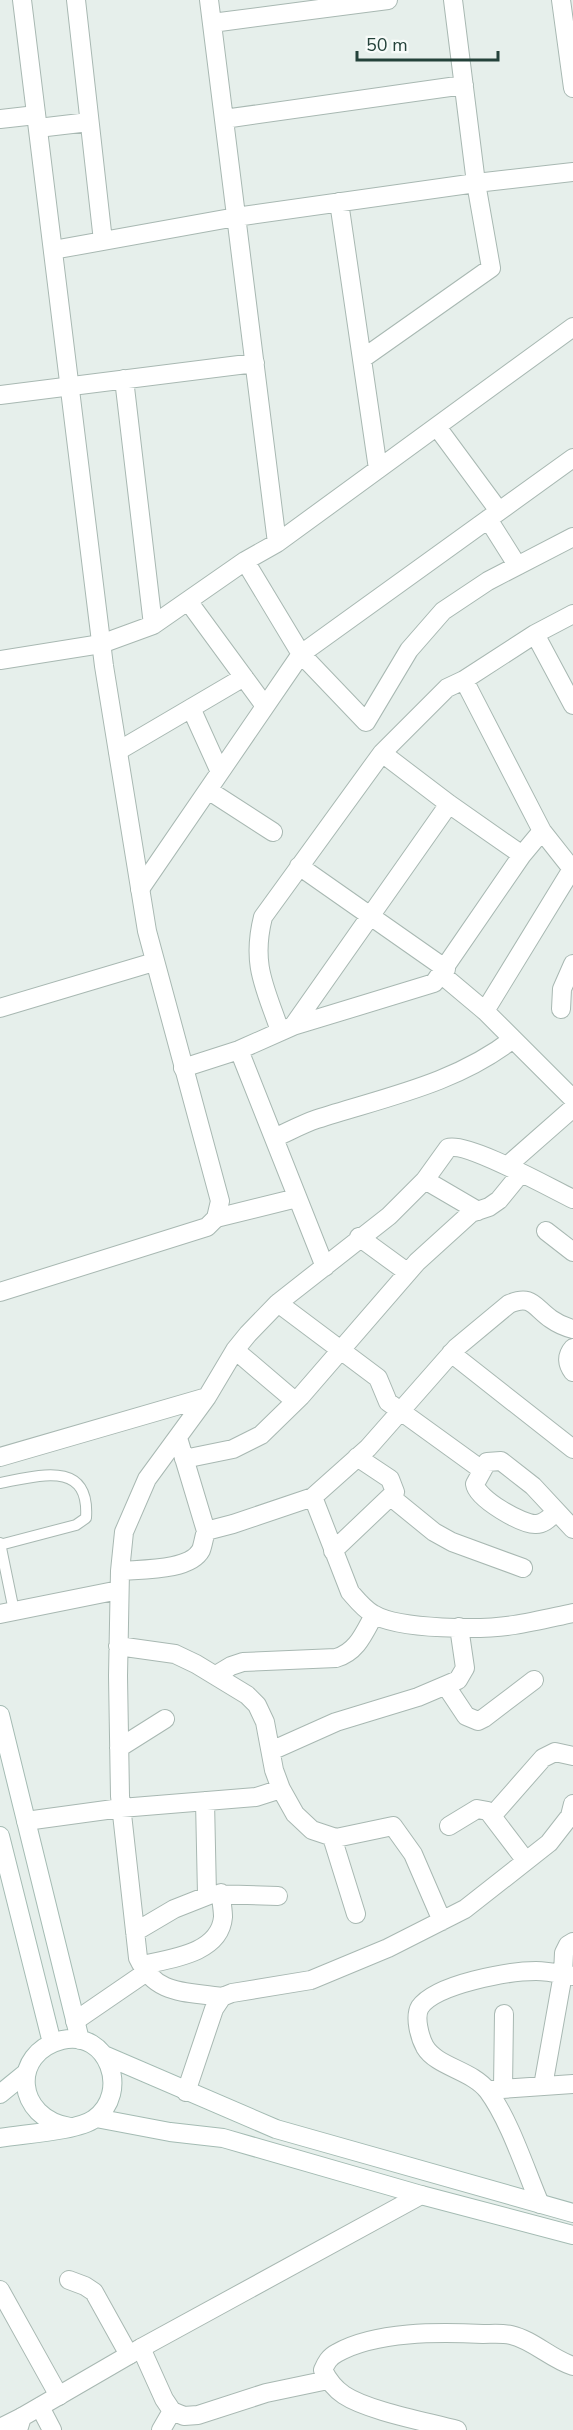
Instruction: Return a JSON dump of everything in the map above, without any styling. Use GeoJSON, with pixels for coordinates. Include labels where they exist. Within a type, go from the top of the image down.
{"type":"FeatureCollection","features":[{"type":"Feature","properties":{"kind":"street"},"geometry":{"type":"LineString","coordinates":[[22,0],[101,644],[118,751],[154,962],[220,1201],[216,1218]]}},
{"type":"Feature","properties":{"kind":"street"},"geometry":{"type":"LineString","coordinates":[[76,0],[103,241]]}},
{"type":"Feature","properties":{"kind":"street"},"geometry":{"type":"LineString","coordinates":[[209,0],[277,543]]}},
{"type":"Feature","properties":{"kind":"street"},"geometry":{"type":"LineString","coordinates":[[212,23],[388,0]]}},
{"type":"Feature","properties":{"kind":"street"},"geometry":{"type":"LineString","coordinates":[[362,359],[491,268],[476,183],[453,0]]}},
{"type":"Feature","properties":{"kind":"street"},"geometry":{"type":"LineString","coordinates":[[561,0],[573,88]]}},
{"type":"Feature","properties":{"kind":"street"},"geometry":{"type":"LineString","coordinates":[[224,119],[464,85]]}},
{"type":"Feature","properties":{"kind":"street"},"geometry":{"type":"LineString","coordinates":[[0,119],[90,122]]}},
{"type":"Feature","properties":{"kind":"street"},"geometry":{"type":"LineString","coordinates":[[53,250],[236,217],[476,183],[573,172]]}},
{"type":"Feature","properties":{"kind":"street"},"geometry":{"type":"LineString","coordinates":[[339,202],[378,470]]}},
{"type":"Feature","properties":{"kind":"street"},"geometry":{"type":"LineString","coordinates":[[0,660],[101,644],[153,625],[245,561],[277,543],[573,327]]}},
{"type":"Feature","properties":{"kind":"street"},"geometry":{"type":"LineString","coordinates":[[0,395],[255,363]]}},
{"type":"Feature","properties":{"kind":"street"},"geometry":{"type":"LineString","coordinates":[[124,379],[153,625]]}},
{"type":"Feature","properties":{"kind":"street"},"geometry":{"type":"LineString","coordinates":[[437,427],[493,515],[517,565]]}},
{"type":"Feature","properties":{"kind":"street"},"geometry":{"type":"LineString","coordinates":[[140,889],[300,654],[573,458]]}},
{"type":"Feature","properties":{"kind":"street"},"geometry":{"type":"LineString","coordinates":[[366,723],[409,650],[443,611],[488,581],[573,537]]}},
{"type":"Feature","properties":{"kind":"street"},"geometry":{"type":"LineString","coordinates":[[245,561],[300,654],[387,748],[449,804],[522,855]]}},
{"type":"Feature","properties":{"kind":"street"},"geometry":{"type":"LineString","coordinates":[[188,601],[265,706]]}},
{"type":"Feature","properties":{"kind":"street"},"geometry":{"type":"LineString","coordinates":[[286,1028],[258,969],[258,939],[263,917],[387,748],[447,688],[464,680],[535,634],[573,614]]}},
{"type":"Feature","properties":{"kind":"street"},"geometry":{"type":"LineString","coordinates":[[535,634],[573,705]]}},
{"type":"Feature","properties":{"kind":"street"},"geometry":{"type":"LineString","coordinates":[[118,751],[244,677]]}},
{"type":"Feature","properties":{"kind":"street"},"geometry":{"type":"LineString","coordinates":[[464,680],[542,831],[573,869],[484,1011]]}},
{"type":"Feature","properties":{"kind":"street"},"geometry":{"type":"LineString","coordinates":[[191,708],[220,772]]}},
{"type":"Feature","properties":{"kind":"street"},"geometry":{"type":"LineString","coordinates":[[208,790],[273,832]]}},
{"type":"Feature","properties":{"kind":"street"},"geometry":{"type":"LineString","coordinates":[[286,1028],[370,916],[449,804]]}},
{"type":"Feature","properties":{"kind":"street"},"geometry":{"type":"LineString","coordinates":[[183,1068],[239,1050],[286,1028],[434,982],[522,855],[542,831]]}},
{"type":"Feature","properties":{"kind":"street"},"geometry":{"type":"LineString","coordinates":[[299,866],[443,971],[573,1099]]}},
{"type":"Feature","properties":{"kind":"street"},"geometry":{"type":"LineString","coordinates":[[0,1008],[154,962]]}},
{"type":"Feature","properties":{"kind":"street"},"geometry":{"type":"LineString","coordinates":[[561,1009],[562,989],[573,964]]}},
{"type":"Feature","properties":{"kind":"street"},"geometry":{"type":"LineString","coordinates":[[274,1138],[314,1120],[419,1089],[456,1074],[492,1055],[513,1039]]}},
{"type":"Feature","properties":{"kind":"street"},"geometry":{"type":"LineString","coordinates":[[239,1050],[326,1267]]}},
{"type":"Feature","properties":{"kind":"street"},"geometry":{"type":"LineString","coordinates":[[184,1460],[233,1449],[261,1435],[296,1401],[407,1272],[460,1222],[499,1200],[514,1169],[573,1108]]}},
{"type":"Feature","properties":{"kind":"street"},"geometry":{"type":"LineString","coordinates":[[573,1199],[514,1169],[452,1146],[441,1155],[425,1180],[389,1216],[359,1237],[326,1267],[278,1303],[235,1350],[207,1396],[147,1479],[124,1532],[119,1590],[121,1808],[138,1958],[143,1969],[156,1983],[168,1988],[222,1997],[232,1993],[311,1980],[388,1948],[465,1909],[549,1843],[570,1816],[573,1804]]}},
{"type":"Feature","properties":{"kind":"street"},"geometry":{"type":"LineString","coordinates":[[425,1180],[478,1210]]}},
{"type":"Feature","properties":{"kind":"street"},"geometry":{"type":"LineString","coordinates":[[0,1292],[207,1227],[216,1218],[297,1198]]}},
{"type":"Feature","properties":{"kind":"street"},"geometry":{"type":"LineString","coordinates":[[546,1231],[573,1252]]}},
{"type":"Feature","properties":{"kind":"street"},"geometry":{"type":"LineString","coordinates":[[359,1237],[407,1272]]}},
{"type":"Feature","properties":{"kind":"street"},"geometry":{"type":"LineString","coordinates":[[206,1531],[313,1497],[357,1457],[452,1353],[502,1309],[518,1300],[526,1300],[534,1304],[550,1318],[573,1329]]}},
{"type":"Feature","properties":{"kind":"street"},"geometry":{"type":"LineString","coordinates":[[278,1303],[378,1378],[385,1398],[482,1470]]}},
{"type":"Feature","properties":{"kind":"street"},"geometry":{"type":"LineString","coordinates":[[573,1348],[568,1359],[568,1366],[573,1372]]}},
{"type":"Feature","properties":{"kind":"street"},"geometry":{"type":"LineString","coordinates":[[235,1350],[296,1401]]}},
{"type":"Feature","properties":{"kind":"street"},"geometry":{"type":"LineString","coordinates":[[452,1353],[573,1449]]}},
{"type":"Feature","properties":{"kind":"street"},"geometry":{"type":"LineString","coordinates":[[0,1457],[207,1396]]}},
{"type":"Feature","properties":{"kind":"street"},"geometry":{"type":"LineString","coordinates":[[120,1571],[179,1565],[192,1561],[201,1550],[206,1531],[178,1438]]}},
{"type":"Feature","properties":{"kind":"street"},"geometry":{"type":"LineString","coordinates":[[333,1551],[395,1492],[390,1479],[357,1457]]}},
{"type":"Feature","properties":{"kind":"street"},"geometry":{"type":"LineString","coordinates":[[556,1512],[549,1519],[533,1525],[489,1502],[476,1489],[475,1484],[487,1462],[501,1461],[528,1481],[573,1529]]}},
{"type":"Feature","properties":{"kind":"street"},"geometry":{"type":"LineString","coordinates":[[313,1497],[350,1592],[374,1615],[394,1622],[459,1627],[512,1626],[573,1613]]}},
{"type":"Feature","properties":{"kind":"street"},"geometry":{"type":"LineString","coordinates":[[391,1497],[434,1532],[452,1542],[523,1569]]}},
{"type":"Feature","properties":{"kind":"street"},"geometry":{"type":"LineString","coordinates":[[7,1612],[119,1590]]}},
{"type":"Feature","properties":{"kind":"street"},"geometry":{"type":"LineString","coordinates":[[216,1676],[231,1666],[243,1662],[336,1658],[346,1655],[356,1646],[374,1615]]}},
{"type":"Feature","properties":{"kind":"street"},"geometry":{"type":"LineString","coordinates":[[271,1751],[336,1722],[458,1680],[465,1668],[459,1627]]}},
{"type":"Feature","properties":{"kind":"street"},"geometry":{"type":"LineString","coordinates":[[118,1646],[175,1654],[247,1695],[257,1705],[265,1722],[274,1770],[281,1789],[295,1814],[312,1830],[332,1837],[352,1836],[393,1826],[413,1854],[442,1921]]}},
{"type":"Feature","properties":{"kind":"street"},"geometry":{"type":"LineString","coordinates":[[446,1686],[466,1716],[478,1721],[534,1680]]}},
{"type":"Feature","properties":{"kind":"street"},"geometry":{"type":"LineString","coordinates":[[0,1715],[80,2040]]}},
{"type":"Feature","properties":{"kind":"street"},"geometry":{"type":"LineString","coordinates":[[119,1748],[165,1719]]}},
{"type":"Feature","properties":{"kind":"street"},"geometry":{"type":"LineString","coordinates":[[492,1816],[543,1758],[555,1752],[573,1756]]}},
{"type":"Feature","properties":{"kind":"street"},"geometry":{"type":"LineString","coordinates":[[26,1821],[121,1808],[256,1797],[281,1789]]}},
{"type":"Feature","properties":{"kind":"street"},"geometry":{"type":"LineString","coordinates":[[75,2021],[143,1969],[180,1957],[211,1941],[219,1931],[223,1918],[214,1894],[205,1801]]}},
{"type":"Feature","properties":{"kind":"street"},"geometry":{"type":"LineString","coordinates":[[449,1826],[477,1809],[488,1811],[526,1861]]}},
{"type":"Feature","properties":{"kind":"street"},"geometry":{"type":"LineString","coordinates":[[0,1836],[52,2043]]}},
{"type":"Feature","properties":{"kind":"street"},"geometry":{"type":"LineString","coordinates":[[332,1837],[356,1914]]}},
{"type":"Feature","properties":{"kind":"street"},"geometry":{"type":"LineString","coordinates":[[135,1932],[174,1909],[214,1894],[278,1896]]}},
{"type":"Feature","properties":{"kind":"street"},"geometry":{"type":"LineString","coordinates":[[543,2086],[568,1975],[564,1953],[568,1945],[573,1942]]}},
{"type":"Feature","properties":{"kind":"street"},"geometry":{"type":"LineString","coordinates":[[568,1975],[536,1971],[473,1980],[457,1985],[421,2007],[417,2015],[422,2040],[427,2050],[436,2058],[495,2089],[573,2084]]}},
{"type":"Feature","properties":{"kind":"street"},"geometry":{"type":"LineString","coordinates":[[186,2092],[214,2009],[222,1997]]}},
{"type":"Feature","properties":{"kind":"street"},"geometry":{"type":"LineString","coordinates":[[504,2014],[495,2089],[500,2110],[540,2204]]}},
{"type":"Feature","properties":{"kind":"street"},"geometry":{"type":"LineString","coordinates":[[0,2094],[27,2072],[34,2058],[52,2043],[66,2039],[80,2040],[93,2046],[104,2055],[276,2130],[573,2213]]}},
{"type":"Feature","properties":{"kind":"street"},"geometry":{"type":"LineString","coordinates":[[0,2138],[70,2127],[88,2123],[96,2118],[106,2109],[112,2096],[113,2075],[104,2055]]}},
{"type":"Feature","properties":{"kind":"street"},"geometry":{"type":"LineString","coordinates":[[27,2072],[27,2092],[35,2110],[45,2119],[57,2125],[70,2127]]}},
{"type":"Feature","properties":{"kind":"street"},"geometry":{"type":"LineString","coordinates":[[96,2118],[170,2132],[223,2138],[421,2195],[573,2235]]}},
{"type":"Feature","properties":{"kind":"street"},"geometry":{"type":"LineString","coordinates":[[0,2428],[20,2424],[40,2407],[135,2352],[421,2195]]}},
{"type":"Feature","properties":{"kind":"street"},"geometry":{"type":"LineString","coordinates":[[69,2280],[94,2292],[172,2411],[184,2416],[198,2415],[266,2393],[328,2380]]}},
{"type":"Feature","properties":{"kind":"street"},"geometry":{"type":"LineString","coordinates":[[0,2290],[59,2396]]}},
{"type":"Feature","properties":{"kind":"street"},"geometry":{"type":"LineString","coordinates":[[457,2430],[404,2423],[357,2402],[328,2380],[323,2370],[327,2361],[335,2354],[361,2343],[401,2336],[454,2332],[512,2335],[561,2362],[573,2366]]}},
{"type":"Feature","properties":{"kind":"street"},"geometry":{"type":"LineString","coordinates":[[40,2407],[52,2430]]}},
{"type":"Feature","properties":{"kind":"street"},"geometry":{"type":"LineString","coordinates":[[161,2430],[172,2411]]}},
{"type":"Feature","properties":{"kind":"lane"},"geometry":{"type":"LineString","coordinates":[[0,1483],[42,1475],[72,1478],[83,1492],[87,1509],[86,1518],[76,1525],[0,1545],[7,1612]]}}]}
